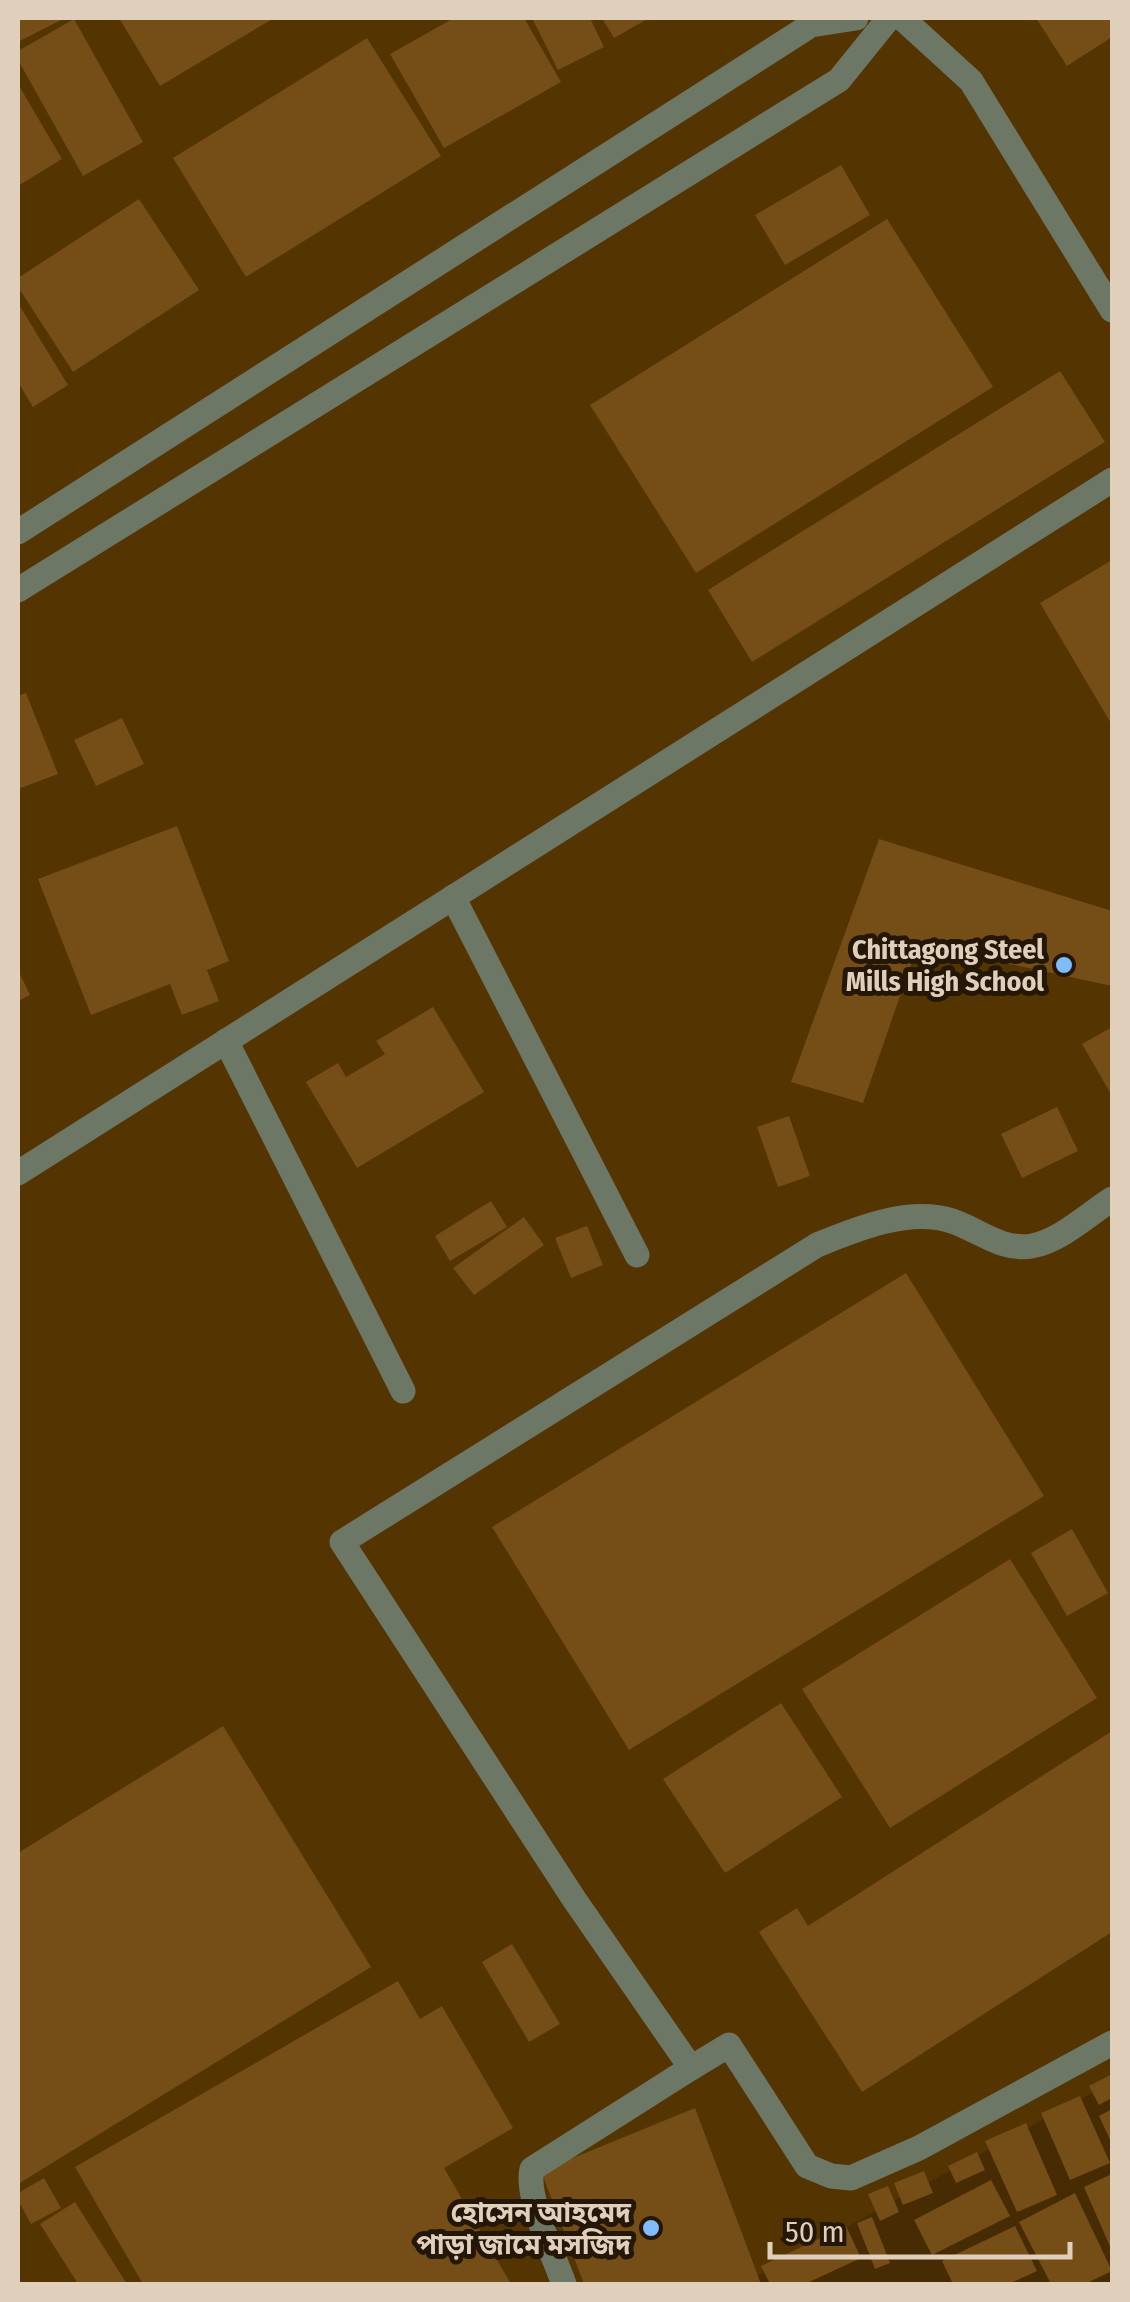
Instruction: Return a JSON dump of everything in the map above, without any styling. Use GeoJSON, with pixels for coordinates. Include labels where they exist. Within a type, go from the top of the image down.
{"type":"FeatureCollection","features":[{"type":"Feature","properties":{"kind":"street"},"geometry":{"type":"LineString","coordinates":[[18,532],[811,26],[856,18]]}},
{"type":"Feature","properties":{"kind":"street"},"geometry":{"type":"LineString","coordinates":[[18,590],[839,80],[889,18]]}},
{"type":"Feature","properties":{"kind":"street"},"geometry":{"type":"LineString","coordinates":[[902,18],[971,82],[1112,310]]}},
{"type":"Feature","properties":{"kind":"street"},"geometry":{"type":"LineString","coordinates":[[18,1173],[1112,480]]}},
{"type":"Feature","properties":{"kind":"street"},"geometry":{"type":"LineString","coordinates":[[453,897],[637,1255]]}},
{"type":"Feature","properties":{"kind":"street"},"geometry":{"type":"LineString","coordinates":[[226,1041],[403,1391]]}},
{"type":"Feature","properties":{"kind":"street"},"geometry":{"type":"LineString","coordinates":[[691,2068],[574,1898],[342,1542],[816,1245],[854,1230],[928,1216],[952,1221],[987,1239],[1034,1246],[1112,1199]]}},
{"type":"Feature","properties":{"kind":"street"},"geometry":{"type":"LineString","coordinates":[[564,2284],[536,2202],[530,2179],[532,2169],[729,2045],[807,2166],[831,2176],[851,2178],[920,2148],[1112,2043]]}},
{"type":"Feature","properties":{"kind":"shaded area"},"geometry":{"type":"Polygon","coordinates":[[[18,18],[1112,18],[1112,2082],[743,2284],[18,2284],[18,18]]]}},
{"type":"Feature","properties":{"kind":"building"},"geometry":{"type":"Polygon","coordinates":[[[18,18],[65,18],[18,42],[18,18]]]}},
{"type":"Feature","properties":{"kind":"building"},"geometry":{"type":"Polygon","coordinates":[[[119,18],[274,18],[160,86],[119,18]]]}},
{"type":"Feature","properties":{"kind":"building"},"geometry":{"type":"Polygon","coordinates":[[[454,18],[524,18],[561,82],[444,148],[390,54],[454,18]]]}},
{"type":"Feature","properties":{"kind":"building"},"geometry":{"type":"Polygon","coordinates":[[[532,18],[590,18],[604,47],[558,70],[532,18]]]}},
{"type":"Feature","properties":{"kind":"building"},"geometry":{"type":"Polygon","coordinates":[[[602,18],[649,18],[614,38],[602,18]]]}},
{"type":"Feature","properties":{"kind":"building"},"geometry":{"type":"Polygon","coordinates":[[[1036,18],[1112,18],[1112,37],[1067,66],[1036,18]]]}},
{"type":"Feature","properties":{"kind":"building"},"geometry":{"type":"Polygon","coordinates":[[[74,19],[143,142],[83,176],[18,60],[18,51],[74,19]]]}},
{"type":"Feature","properties":{"kind":"building"},"geometry":{"type":"Polygon","coordinates":[[[367,38],[441,156],[246,277],[173,158],[367,38]]]}},
{"type":"Feature","properties":{"kind":"building"},"geometry":{"type":"Polygon","coordinates":[[[18,84],[62,159],[18,186],[18,84]]]}},
{"type":"Feature","properties":{"kind":"building"},"geometry":{"type":"Polygon","coordinates":[[[841,165],[870,215],[785,265],[755,215],[841,165]]]}},
{"type":"Feature","properties":{"kind":"building"},"geometry":{"type":"Polygon","coordinates":[[[139,199],[199,290],[73,372],[18,287],[18,278],[139,199]]]}},
{"type":"Feature","properties":{"kind":"building"},"geometry":{"type":"Polygon","coordinates":[[[887,219],[993,387],[696,573],[590,405],[887,219]]]}},
{"type":"Feature","properties":{"kind":"building"},"geometry":{"type":"Polygon","coordinates":[[[18,303],[68,385],[33,407],[18,382],[18,303]]]}},
{"type":"Feature","properties":{"kind":"building"},"geometry":{"type":"Polygon","coordinates":[[[1060,371],[1105,442],[752,662],[708,590],[1060,371]]]}},
{"type":"Feature","properties":{"kind":"building"},"geometry":{"type":"Polygon","coordinates":[[[1112,560],[1112,725],[1040,603],[1112,560]]]}},
{"type":"Feature","properties":{"kind":"building"},"geometry":{"type":"Polygon","coordinates":[[[26,693],[58,774],[18,789],[18,696],[26,693]]]}},
{"type":"Feature","properties":{"kind":"building"},"geometry":{"type":"Polygon","coordinates":[[[122,718],[144,764],[96,786],[74,740],[122,718]]]}},
{"type":"Feature","properties":{"kind":"building"},"geometry":{"type":"Polygon","coordinates":[[[177,826],[229,961],[207,970],[219,1001],[182,1015],[170,984],[91,1015],[38,879],[177,826]]]}},
{"type":"Feature","properties":{"kind":"building","name":"Chittagong Steel Mills High School"},"geometry":{"type":"Polygon","coordinates":[[[879,839],[1112,911],[1112,986],[918,944],[863,1103],[791,1082],[879,839]]]}},
{"type":"Feature","properties":{"kind":"building"},"geometry":{"type":"Polygon","coordinates":[[[18,970],[30,995],[18,1001],[18,970]]]}},
{"type":"Feature","properties":{"kind":"building"},"geometry":{"type":"Polygon","coordinates":[[[433,1007],[484,1092],[357,1168],[306,1082],[338,1063],[346,1077],[385,1054],[376,1041],[433,1007]]]}},
{"type":"Feature","properties":{"kind":"building"},"geometry":{"type":"Polygon","coordinates":[[[1112,1027],[1112,1096],[1082,1044],[1112,1027]]]}},
{"type":"Feature","properties":{"kind":"building"},"geometry":{"type":"Polygon","coordinates":[[[1057,1107],[1078,1151],[1022,1178],[1001,1134],[1057,1107]]]}},
{"type":"Feature","properties":{"kind":"building"},"geometry":{"type":"Polygon","coordinates":[[[789,1116],[810,1176],[778,1187],[757,1127],[789,1116]]]}},
{"type":"Feature","properties":{"kind":"building"},"geometry":{"type":"Polygon","coordinates":[[[491,1201],[507,1227],[450,1261],[435,1236],[491,1201]]]}},
{"type":"Feature","properties":{"kind":"building"},"geometry":{"type":"Polygon","coordinates":[[[524,1217],[544,1245],[474,1295],[453,1268],[524,1217]]]}},
{"type":"Feature","properties":{"kind":"building"},"geometry":{"type":"Polygon","coordinates":[[[587,1226],[603,1265],[571,1278],[555,1238],[587,1226]]]}},
{"type":"Feature","properties":{"kind":"building"},"geometry":{"type":"Polygon","coordinates":[[[906,1273],[1044,1496],[629,1750],[492,1527],[906,1273]]]}},
{"type":"Feature","properties":{"kind":"building"},"geometry":{"type":"Polygon","coordinates":[[[1072,1529],[1108,1593],[1067,1616],[1031,1553],[1072,1529]]]}},
{"type":"Feature","properties":{"kind":"building"},"geometry":{"type":"Polygon","coordinates":[[[1010,1559],[1097,1698],[890,1828],[802,1689],[1010,1559]]]}},
{"type":"Feature","properties":{"kind":"building"},"geometry":{"type":"Polygon","coordinates":[[[781,1703],[842,1797],[725,1873],[663,1779],[781,1703]]]}},
{"type":"Feature","properties":{"kind":"building"},"geometry":{"type":"Polygon","coordinates":[[[223,1726],[371,1967],[18,2184],[18,1853],[223,1726]]]}},
{"type":"Feature","properties":{"kind":"building"},"geometry":{"type":"Polygon","coordinates":[[[1112,1731],[1112,1932],[862,2092],[759,1932],[797,1908],[808,1926],[1112,1731]]]}},
{"type":"Feature","properties":{"kind":"building"},"geometry":{"type":"Polygon","coordinates":[[[512,1944],[560,2024],[529,2042],[482,1962],[512,1944]]]}},
{"type":"Feature","properties":{"kind":"building"},"geometry":{"type":"Polygon","coordinates":[[[398,1981],[420,2019],[442,2006],[513,2128],[444,2168],[511,2284],[143,2284],[75,2167],[398,1981]]]}},
{"type":"Feature","properties":{"kind":"building"},"geometry":{"type":"Polygon","coordinates":[[[1112,2074],[1112,2098],[1099,2105],[1089,2086],[1112,2074]]]}},
{"type":"Feature","properties":{"kind":"building"},"geometry":{"type":"Polygon","coordinates":[[[1080,2096],[1110,2163],[1070,2180],[1041,2113],[1080,2096]]]}},
{"type":"Feature","properties":{"kind":"building","name":"হোসেন আহমেদ পাড়া জামে মসজিদ"},"geometry":{"type":"Polygon","coordinates":[[[695,2108],[761,2284],[584,2284],[541,2171],[695,2108]]]}},
{"type":"Feature","properties":{"kind":"building"},"geometry":{"type":"Polygon","coordinates":[[[1112,2109],[1112,2144],[1099,2116],[1112,2109]]]}},
{"type":"Feature","properties":{"kind":"building"},"geometry":{"type":"Polygon","coordinates":[[[1026,2123],[1057,2195],[1017,2212],[985,2141],[1026,2123]]]}},
{"type":"Feature","properties":{"kind":"building"},"geometry":{"type":"Polygon","coordinates":[[[977,2152],[985,2170],[956,2183],[948,2166],[977,2152]]]}},
{"type":"Feature","properties":{"kind":"building"},"geometry":{"type":"Polygon","coordinates":[[[924,2171],[933,2193],[903,2205],[894,2183],[924,2171]]]}},
{"type":"Feature","properties":{"kind":"building"},"geometry":{"type":"Polygon","coordinates":[[[1112,2174],[1112,2251],[1084,2187],[1112,2174]]]}},
{"type":"Feature","properties":{"kind":"building"},"geometry":{"type":"Polygon","coordinates":[[[44,2178],[61,2208],[31,2224],[18,2193],[44,2178]]]}},
{"type":"Feature","properties":{"kind":"building"},"geometry":{"type":"Polygon","coordinates":[[[991,2180],[1010,2216],[932,2255],[914,2220],[991,2180]]]}},
{"type":"Feature","properties":{"kind":"building"},"geometry":{"type":"Polygon","coordinates":[[[888,2186],[899,2212],[880,2221],[868,2194],[888,2186]]]}},
{"type":"Feature","properties":{"kind":"building"},"geometry":{"type":"Polygon","coordinates":[[[1075,2193],[1112,2271],[1085,2284],[1051,2284],[1019,2222],[1075,2193]]]}},
{"type":"Feature","properties":{"kind":"building"},"geometry":{"type":"Polygon","coordinates":[[[75,2202],[127,2284],[78,2284],[40,2224],[75,2202]]]}},
{"type":"Feature","properties":{"kind":"building"},"geometry":{"type":"Polygon","coordinates":[[[872,2217],[890,2263],[875,2269],[857,2223],[872,2217]]]}},
{"type":"Feature","properties":{"kind":"building"},"geometry":{"type":"Polygon","coordinates":[[[846,2226],[861,2258],[805,2284],[770,2284],[761,2266],[846,2226]]]}},
{"type":"Feature","properties":{"kind":"building"},"geometry":{"type":"Polygon","coordinates":[[[1015,2226],[1037,2271],[1009,2284],[953,2284],[942,2261],[1015,2226]]]}},
{"type":"Feature","properties":{"kind":"place","name":"Chittagong Steel Mills High School"},"geometry":{"type":"Point","coordinates":[1064,965]}},
{"type":"Feature","properties":{"kind":"place","name":"হোসেন আহমেদ পাড়া জামে মসজিদ"},"geometry":{"type":"Point","coordinates":[651,2228]}}]}
